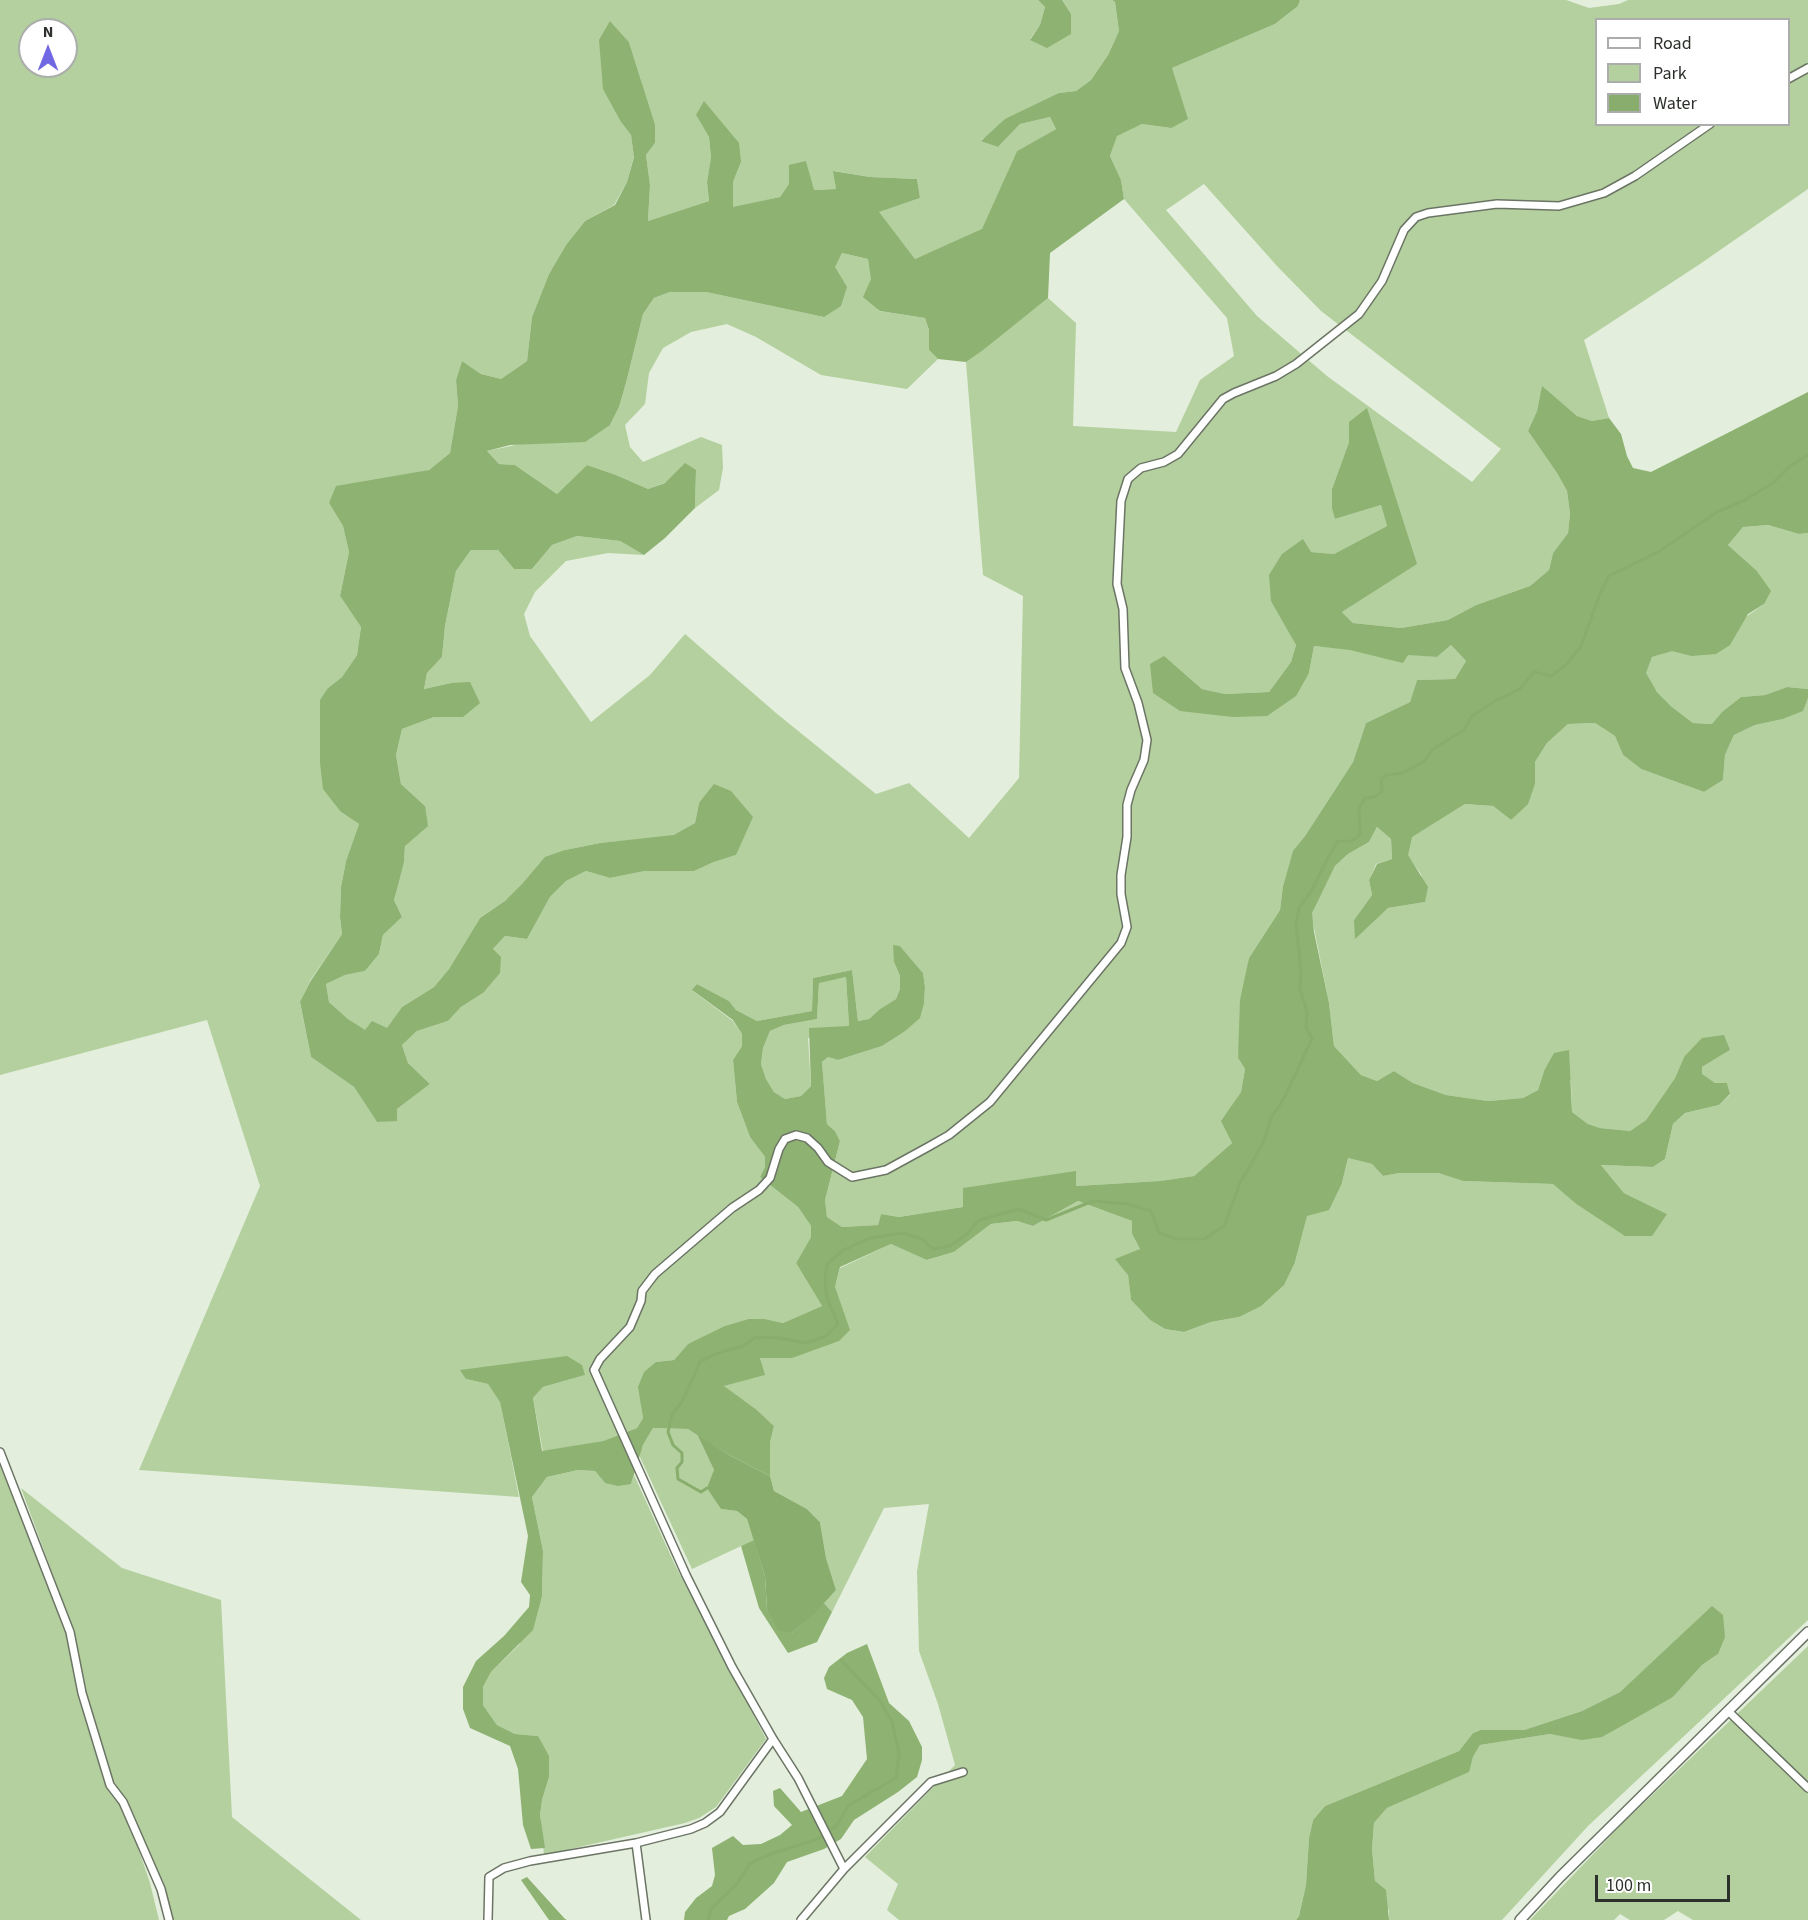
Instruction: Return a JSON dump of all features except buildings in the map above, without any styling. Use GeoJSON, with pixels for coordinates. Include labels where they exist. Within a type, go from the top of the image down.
{"type":"FeatureCollection","features":[{"type":"Feature","properties":{"kind":"street"},"geometry":{"type":"LineString","coordinates":[[1790,78],[1808,68]]}},
{"type":"Feature","properties":{"kind":"street"},"geometry":{"type":"LineString","coordinates":[[844,1869],[798,1778],[732,1667],[686,1575],[594,1370],[600,1359],[630,1328],[641,1301],[642,1291],[655,1274],[732,1208],[759,1190],[770,1178],[779,1149],[785,1140],[796,1135],[807,1138],[828,1162],[852,1177],[886,1170],[949,1135],[990,1102],[1121,943],[1127,927],[1121,894],[1121,875],[1127,837],[1127,805],[1144,760],[1147,740],[1138,703],[1125,668],[1124,609],[1116,584],[1121,501],[1128,479],[1141,468],[1164,462],[1178,454],[1223,399],[1286,370],[1359,314],[1382,281],[1404,230],[1416,217],[1428,213],[1497,204],[1559,206],[1604,193],[1635,176],[1707,126]]}},
{"type":"Feature","properties":{"kind":"street"},"geometry":{"type":"LineString","coordinates":[[0,1452],[69,1632],[82,1693],[110,1785],[123,1802],[161,1889],[169,1920]]}},
{"type":"Feature","properties":{"kind":"street"},"geometry":{"type":"LineString","coordinates":[[1520,1920],[1560,1876],[1808,1632]]}},
{"type":"Feature","properties":{"kind":"street"},"geometry":{"type":"LineString","coordinates":[[1728,1711],[1808,1788]]}},
{"type":"Feature","properties":{"kind":"street"},"geometry":{"type":"LineString","coordinates":[[488,1920],[489,1876],[504,1868],[530,1861],[636,1843],[705,1823],[720,1812],[773,1739]]}},
{"type":"Feature","properties":{"kind":"street"},"geometry":{"type":"LineString","coordinates":[[801,1920],[844,1869],[931,1782],[963,1772]]}},
{"type":"Feature","properties":{"kind":"street"},"geometry":{"type":"LineString","coordinates":[[636,1843],[646,1920]]}},
{"type":"Feature","properties":{"kind":"green space"},"geometry":{"type":"Polygon","coordinates":[[[0,0],[1038,0],[1045,7],[1040,25],[1030,39],[1071,14],[1062,0],[1112,0],[1115,2],[1119,31],[1108,55],[1091,80],[1076,91],[1059,93],[981,140],[998,147],[1020,124],[1050,117],[1056,129],[1017,151],[982,230],[915,259],[878,212],[920,198],[917,179],[870,177],[834,171],[836,189],[813,190],[806,161],[780,197],[733,208],[733,182],[741,162],[696,115],[709,137],[711,159],[707,182],[709,201],[648,221],[650,185],[646,155],[655,143],[641,80],[629,42],[610,21],[621,122],[631,135],[634,156],[627,182],[614,205],[585,221],[566,245],[549,274],[532,317],[527,361],[501,379],[481,374],[462,361],[456,380],[458,406],[450,453],[429,470],[404,476],[329,503],[343,526],[349,552],[340,596],[361,627],[357,655],[342,677],[328,688],[321,734],[320,763],[341,812],[359,824],[346,861],[341,887],[342,934],[310,981],[300,1003],[311,1057],[354,1087],[377,1122],[386,1121],[397,1109],[430,1084],[408,1063],[402,1045],[417,1031],[448,1021],[461,1007],[483,993],[493,949],[505,936],[527,939],[550,897],[566,881],[586,871],[610,878],[645,871],[694,871],[736,855],[743,835],[699,803],[695,823],[674,836],[600,843],[565,850],[505,901],[480,918],[449,969],[434,987],[402,1007],[387,1029],[365,1031],[329,1002],[326,984],[345,975],[365,971],[379,954],[383,935],[402,917],[394,900],[398,879],[404,862],[405,846],[425,806],[401,784],[396,755],[402,729],[434,717],[463,717],[451,683],[424,689],[427,673],[442,657],[445,626],[456,571],[471,550],[498,550],[514,569],[532,569],[552,545],[577,536],[620,541],[644,555],[608,553],[566,561],[535,592],[524,614],[530,636],[591,722],[650,675],[685,634],[776,713],[876,794],[909,783],[969,838],[1019,778],[1023,596],[983,575],[966,362],[1048,298],[1076,323],[1073,426],[1176,432],[1200,380],[1234,356],[1227,318],[1124,199],[1121,180],[1110,156],[1117,135],[1142,124],[1171,128],[1172,68],[1275,24],[1298,6],[1300,0],[1566,0],[1589,8],[1619,4],[1628,0],[1808,0],[1808,189],[1700,264],[1584,340],[1609,418],[1592,421],[1577,416],[1542,387],[1537,411],[1528,431],[1567,491],[1570,514],[1568,533],[1553,553],[1549,570],[1530,586],[1476,605],[1448,620],[1401,628],[1353,623],[1342,612],[1416,564],[1349,422],[1349,442],[1332,489],[1332,509],[1335,519],[1381,505],[1387,526],[1334,554],[1311,552],[1287,626],[1296,645],[1291,662],[1269,692],[1225,694],[1202,689],[1164,656],[1233,717],[1309,673],[1314,646],[1437,657],[1451,645],[1466,661],[1455,679],[1417,680],[1410,702],[1366,723],[1353,762],[1293,852],[1283,886],[1280,910],[1249,958],[1238,1058],[1245,1069],[1241,1092],[1222,1121],[1232,1143],[1194,1176],[1160,1181],[1076,1186],[1076,1172],[963,1189],[963,1207],[899,1217],[881,1214],[878,1225],[842,1227],[827,1217],[825,1200],[840,1141],[835,1131],[827,1124],[822,1062],[828,1057],[838,1060],[882,1046],[904,1032],[924,1003],[923,973],[900,946],[894,962],[900,976],[900,989],[896,999],[869,1019],[858,1021],[852,970],[813,978],[812,1011],[757,1021],[736,1010],[729,1001],[697,984],[693,991],[733,1021],[742,1034],[742,1046],[733,1060],[737,1102],[750,1137],[765,1157],[765,1167],[760,1177],[798,1207],[811,1226],[811,1237],[796,1263],[822,1306],[783,1323],[765,1319],[688,1344],[674,1360],[656,1362],[641,1405],[643,1418],[637,1428],[603,1441],[543,1452],[533,1398],[543,1387],[585,1375],[466,1379],[488,1384],[500,1401],[519,1497],[139,1470],[260,1186],[207,1020],[0,1075],[0,0]],[[1204,184],[1166,210],[1257,316],[1327,376],[1472,482],[1501,449],[1321,311],[1277,266],[1204,184]]]}},
{"type":"Feature","properties":{"kind":"green space"},"geometry":{"type":"Polygon","coordinates":[[[842,253],[868,259],[879,311],[925,318],[929,330],[929,350],[938,359],[907,389],[821,375],[756,337],[727,324],[691,332],[663,348],[649,373],[645,404],[625,425],[630,447],[643,462],[701,437],[722,445],[723,468],[719,490],[695,508],[696,471],[648,489],[587,465],[557,494],[515,465],[499,464],[487,451],[610,425],[619,407],[643,314],[654,298],[670,292],[706,292],[824,317],[834,267],[842,253]]]}},
{"type":"Feature","properties":{"kind":"green space"},"geometry":{"type":"Polygon","coordinates":[[[1768,525],[1799,534],[1808,533],[1808,689],[1787,687],[1765,695],[1741,697],[1723,711],[1713,724],[1693,723],[1657,692],[1645,674],[1652,657],[1672,650],[1691,656],[1764,604],[1756,570],[1728,545],[1743,527],[1768,525]]]}},
{"type":"Feature","properties":{"kind":"green space"},"geometry":{"type":"Polygon","coordinates":[[[1808,698],[1808,1620],[1588,1826],[1502,1920],[1389,1920],[1389,1911],[1375,1881],[1372,1849],[1374,1823],[1387,1808],[1468,1772],[1480,1745],[1550,1734],[1582,1739],[1673,1697],[1702,1665],[1718,1654],[1712,1607],[1620,1692],[1582,1711],[1524,1730],[1479,1730],[1473,1733],[1459,1751],[1325,1806],[1313,1820],[1309,1838],[1306,1885],[1296,1920],[899,1920],[887,1910],[898,1884],[865,1857],[955,1765],[938,1704],[919,1651],[917,1571],[929,1504],[884,1508],[832,1612],[824,1603],[836,1590],[826,1558],[820,1522],[807,1509],[774,1491],[770,1476],[770,1443],[774,1426],[757,1410],[723,1386],[764,1375],[760,1358],[792,1358],[835,1287],[840,1268],[891,1244],[928,1260],[954,1252],[991,1224],[1017,1221],[1033,1226],[1078,1201],[1132,1221],[1132,1234],[1140,1249],[1128,1275],[1131,1300],[1150,1320],[1165,1329],[1184,1332],[1211,1322],[1239,1317],[1295,1262],[1307,1215],[1342,1183],[1348,1158],[1372,1164],[1383,1176],[1399,1173],[1438,1173],[1463,1181],[1554,1184],[1575,1203],[1667,1214],[1624,1193],[1601,1165],[1653,1167],[1665,1159],[1673,1124],[1685,1113],[1719,1105],[1730,1095],[1727,1083],[1715,1083],[1702,1075],[1702,1067],[1730,1050],[1684,1057],[1675,1078],[1646,1120],[1630,1131],[1600,1128],[1588,1124],[1572,1112],[1571,1081],[1544,1071],[1538,1090],[1523,1098],[1488,1101],[1446,1095],[1413,1083],[1394,1071],[1377,1081],[1361,1075],[1334,1046],[1329,1003],[1311,913],[1335,866],[1348,854],[1369,842],[1377,827],[1391,839],[1392,859],[1376,864],[1369,880],[1372,895],[1354,920],[1376,918],[1388,908],[1425,902],[1421,874],[1407,855],[1411,837],[1465,804],[1493,806],[1511,820],[1535,784],[1535,762],[1547,743],[1568,724],[1595,723],[1615,736],[1623,755],[1641,769],[1704,792],[1723,780],[1725,755],[1734,735],[1755,725],[1783,719],[1802,711],[1808,698]]]}},
{"type":"Feature","properties":{"kind":"green space"},"geometry":{"type":"Polygon","coordinates":[[[846,977],[849,1026],[808,1038],[811,1086],[801,1096],[785,1099],[774,1092],[761,1064],[763,1048],[770,1031],[784,1025],[817,1019],[819,982],[846,977]]]}},
{"type":"Feature","properties":{"kind":"green space"},"geometry":{"type":"Polygon","coordinates":[[[653,1428],[688,1429],[697,1434],[714,1470],[721,1509],[737,1511],[747,1519],[754,1540],[692,1569],[639,1455],[653,1428]]]}},
{"type":"Feature","properties":{"kind":"green space"},"geometry":{"type":"Polygon","coordinates":[[[0,1461],[67,1633],[78,1696],[104,1781],[118,1801],[133,1833],[150,1883],[159,1920],[0,1920],[0,1461]]]}},
{"type":"Feature","properties":{"kind":"green space"},"geometry":{"type":"Polygon","coordinates":[[[578,1470],[595,1471],[605,1483],[631,1484],[634,1475],[675,1565],[766,1739],[716,1807],[699,1818],[544,1855],[540,1815],[549,1777],[538,1736],[515,1734],[497,1725],[483,1705],[483,1687],[491,1672],[519,1645],[542,1596],[543,1551],[532,1497],[547,1477],[578,1470]]]}},
{"type":"Feature","properties":{"kind":"green space"},"geometry":{"type":"Polygon","coordinates":[[[21,1488],[122,1568],[221,1600],[232,1817],[361,1920],[172,1920],[162,1884],[133,1813],[113,1780],[84,1688],[72,1627],[21,1488]]]}},
{"type":"Feature","properties":{"kind":"green space"},"geometry":{"type":"Polygon","coordinates":[[[1808,1646],[1808,1920],[1693,1920],[1678,1911],[1664,1920],[1630,1920],[1620,1914],[1614,1920],[1530,1920],[1623,1823],[1808,1646]]]}},
{"type":"Feature","properties":{"kind":"shaded area"},"geometry":{"type":"Polygon","coordinates":[[[1038,0],[1062,0],[1071,14],[1071,34],[1047,48],[1030,40],[1040,25],[1045,7],[1038,0]]]}},
{"type":"Feature","properties":{"kind":"shaded area"},"geometry":{"type":"Polygon","coordinates":[[[1112,0],[1300,0],[1298,6],[1275,24],[1172,68],[1188,119],[1171,128],[1142,124],[1117,136],[1110,156],[1121,180],[1124,199],[1050,253],[1048,298],[983,350],[966,362],[938,359],[929,350],[929,330],[925,318],[880,311],[863,297],[871,279],[868,259],[842,253],[835,267],[847,287],[841,306],[824,317],[706,292],[670,292],[654,298],[643,314],[619,407],[610,425],[585,442],[510,445],[487,451],[499,464],[515,465],[557,494],[587,465],[648,489],[665,483],[685,463],[696,470],[695,508],[644,555],[620,541],[577,536],[552,545],[532,569],[514,569],[498,550],[471,550],[456,571],[445,626],[442,657],[427,673],[424,689],[451,683],[470,682],[480,703],[463,717],[434,717],[402,729],[396,755],[401,784],[425,806],[428,826],[405,846],[404,862],[394,900],[402,917],[383,935],[379,954],[365,971],[345,975],[326,984],[329,1002],[365,1030],[372,1021],[387,1028],[402,1007],[434,987],[449,969],[480,918],[505,901],[545,857],[565,850],[600,843],[674,835],[695,823],[699,803],[714,784],[731,791],[753,817],[736,855],[694,871],[645,871],[610,878],[586,871],[566,881],[550,897],[527,939],[505,936],[493,949],[501,957],[500,973],[483,993],[461,1007],[448,1021],[417,1031],[402,1045],[408,1063],[430,1084],[397,1109],[397,1121],[377,1122],[354,1087],[311,1057],[300,1002],[310,982],[342,934],[341,887],[346,861],[359,824],[341,812],[323,789],[320,763],[320,700],[328,688],[342,677],[357,655],[361,627],[340,596],[349,552],[343,526],[329,503],[336,486],[429,470],[450,453],[458,406],[456,380],[462,361],[481,374],[501,379],[527,361],[532,317],[549,274],[566,245],[585,221],[615,205],[627,182],[634,157],[631,135],[603,89],[599,40],[610,21],[629,42],[655,125],[655,143],[646,155],[650,185],[648,221],[709,201],[707,182],[711,158],[709,137],[696,115],[704,101],[739,143],[741,162],[733,182],[733,207],[780,197],[789,184],[789,165],[806,161],[814,190],[836,189],[833,171],[870,177],[917,179],[920,198],[879,212],[915,259],[982,229],[1017,151],[1056,129],[1050,117],[1020,124],[998,147],[981,141],[1005,119],[1059,93],[1076,91],[1091,80],[1108,55],[1119,31],[1115,2],[1112,0]]]}},
{"type":"Feature","properties":{"kind":"shaded area"},"geometry":{"type":"Polygon","coordinates":[[[1542,386],[1577,416],[1592,421],[1609,418],[1621,434],[1633,468],[1651,472],[1808,392],[1808,533],[1799,534],[1768,525],[1743,527],[1728,545],[1756,570],[1771,591],[1764,604],[1748,614],[1730,645],[1716,654],[1691,656],[1672,651],[1652,657],[1646,673],[1657,692],[1693,723],[1712,724],[1723,711],[1741,697],[1765,695],[1787,687],[1808,689],[1808,698],[1803,711],[1783,719],[1755,725],[1734,735],[1725,755],[1723,780],[1704,792],[1641,769],[1623,755],[1615,736],[1595,723],[1568,724],[1547,743],[1535,762],[1535,784],[1528,804],[1511,820],[1493,806],[1465,804],[1412,837],[1408,855],[1428,887],[1425,902],[1388,908],[1355,939],[1354,920],[1372,895],[1369,880],[1377,864],[1392,859],[1391,839],[1377,827],[1369,842],[1348,854],[1335,866],[1312,913],[1314,932],[1329,1003],[1334,1046],[1361,1075],[1377,1081],[1394,1071],[1413,1083],[1446,1095],[1488,1101],[1523,1098],[1538,1090],[1544,1071],[1554,1053],[1569,1050],[1572,1112],[1588,1124],[1600,1128],[1630,1131],[1646,1120],[1675,1078],[1684,1057],[1702,1038],[1724,1035],[1730,1050],[1702,1067],[1702,1074],[1715,1083],[1727,1083],[1730,1094],[1719,1105],[1685,1113],[1673,1124],[1665,1159],[1653,1167],[1601,1165],[1624,1193],[1667,1214],[1652,1236],[1625,1236],[1575,1203],[1553,1184],[1463,1181],[1438,1173],[1399,1173],[1383,1176],[1372,1164],[1348,1158],[1342,1183],[1329,1210],[1307,1216],[1295,1262],[1284,1285],[1261,1306],[1239,1317],[1211,1322],[1184,1332],[1165,1329],[1150,1320],[1131,1300],[1128,1275],[1115,1259],[1140,1249],[1132,1234],[1132,1221],[1078,1201],[1033,1226],[1017,1221],[991,1224],[954,1252],[927,1260],[891,1244],[840,1267],[835,1287],[850,1330],[839,1341],[792,1358],[760,1358],[765,1375],[724,1386],[757,1410],[774,1426],[770,1443],[770,1476],[729,1455],[688,1429],[653,1428],[643,1445],[631,1484],[618,1486],[605,1483],[595,1471],[578,1470],[547,1477],[532,1497],[543,1551],[542,1596],[533,1630],[491,1672],[483,1687],[483,1705],[497,1725],[515,1734],[538,1736],[549,1756],[549,1777],[540,1815],[545,1848],[531,1849],[523,1825],[518,1769],[510,1746],[470,1728],[463,1709],[463,1687],[476,1661],[504,1636],[529,1607],[530,1595],[521,1582],[528,1536],[500,1402],[488,1384],[466,1379],[460,1370],[567,1356],[582,1365],[585,1375],[543,1387],[533,1398],[542,1451],[603,1441],[637,1428],[643,1418],[638,1387],[644,1372],[656,1362],[674,1360],[688,1344],[725,1326],[749,1319],[765,1319],[783,1323],[822,1306],[796,1263],[811,1237],[811,1226],[798,1207],[760,1177],[765,1167],[765,1157],[750,1137],[737,1102],[733,1060],[742,1046],[742,1034],[733,1020],[692,990],[697,984],[729,1001],[736,1010],[757,1021],[812,1011],[813,978],[852,970],[858,1021],[869,1019],[896,999],[900,989],[900,976],[894,962],[893,945],[900,946],[923,973],[924,1003],[920,1018],[882,1046],[838,1060],[828,1057],[822,1062],[827,1124],[835,1131],[840,1141],[825,1200],[827,1217],[842,1227],[878,1225],[881,1214],[899,1217],[963,1207],[963,1188],[1076,1171],[1076,1186],[1160,1181],[1194,1176],[1232,1143],[1221,1121],[1241,1092],[1245,1069],[1238,1058],[1240,1000],[1249,958],[1280,910],[1283,886],[1293,851],[1353,762],[1366,723],[1410,702],[1417,680],[1455,679],[1466,661],[1451,645],[1437,657],[1408,655],[1403,663],[1350,650],[1314,646],[1309,673],[1296,696],[1267,716],[1233,717],[1180,711],[1153,693],[1150,664],[1164,656],[1202,689],[1225,694],[1269,692],[1291,662],[1296,645],[1271,601],[1269,575],[1282,554],[1303,539],[1311,552],[1334,554],[1387,526],[1381,505],[1335,519],[1332,509],[1332,489],[1349,442],[1349,422],[1367,408],[1417,564],[1342,612],[1353,623],[1401,628],[1448,620],[1476,605],[1530,586],[1549,570],[1553,553],[1568,533],[1570,514],[1567,491],[1528,431],[1537,411],[1542,386]],[[846,977],[819,983],[817,1019],[784,1025],[770,1031],[763,1048],[761,1064],[774,1092],[785,1099],[801,1096],[811,1086],[809,1028],[849,1026],[846,977]]]}},
{"type":"Feature","properties":{"kind":"shaded area"},"geometry":{"type":"Polygon","coordinates":[[[754,1540],[765,1576],[767,1609],[792,1633],[824,1603],[832,1612],[817,1642],[788,1653],[759,1608],[741,1546],[754,1540]]]}},
{"type":"Feature","properties":{"kind":"shaded area"},"geometry":{"type":"Polygon","coordinates":[[[1712,1606],[1723,1615],[1725,1637],[1718,1654],[1702,1665],[1673,1697],[1602,1737],[1582,1740],[1550,1734],[1480,1745],[1473,1757],[1469,1772],[1387,1808],[1374,1823],[1372,1849],[1375,1881],[1386,1890],[1389,1920],[1296,1920],[1306,1885],[1309,1838],[1313,1820],[1325,1806],[1459,1751],[1473,1733],[1480,1730],[1524,1730],[1582,1711],[1620,1692],[1712,1606]]]}},
{"type":"Feature","properties":{"kind":"shaded area"},"geometry":{"type":"Polygon","coordinates":[[[867,1644],[889,1703],[909,1721],[922,1747],[922,1760],[917,1777],[854,1820],[841,1839],[824,1849],[787,1862],[774,1883],[745,1909],[729,1916],[727,1920],[684,1920],[685,1912],[696,1898],[712,1886],[715,1875],[712,1848],[733,1836],[743,1845],[761,1844],[780,1835],[792,1825],[774,1806],[773,1791],[780,1788],[801,1812],[842,1796],[867,1759],[863,1717],[852,1700],[827,1689],[824,1678],[829,1667],[847,1653],[867,1644]]]}},
{"type":"Feature","properties":{"kind":"shaded area"},"geometry":{"type":"Polygon","coordinates":[[[527,1877],[567,1920],[549,1920],[521,1880],[527,1877]]]}},
{"type":"Feature","properties":{"kind":"water"},"geometry":{"type":"Polygon","coordinates":[[[697,1434],[729,1455],[770,1476],[774,1491],[807,1509],[820,1522],[826,1558],[836,1590],[792,1633],[778,1630],[767,1609],[765,1576],[747,1519],[737,1511],[721,1509],[707,1488],[714,1470],[697,1434]]]}},
{"type":"Feature","properties":{"kind":"waterway"},"geometry":{"type":"LineString","coordinates":[[707,1488],[701,1492],[678,1479],[677,1468],[682,1462],[682,1453],[673,1445],[668,1432],[672,1414],[682,1402],[700,1362],[715,1354],[743,1346],[756,1337],[806,1343],[826,1336],[838,1324],[827,1298],[825,1280],[827,1264],[842,1251],[869,1238],[903,1233],[922,1239],[933,1249],[950,1246],[967,1234],[979,1220],[1019,1209],[1046,1220],[1093,1201],[1128,1204],[1151,1211],[1159,1233],[1176,1239],[1204,1239],[1224,1226],[1240,1183],[1263,1143],[1271,1118],[1284,1098],[1312,1039],[1306,1027],[1307,1012],[1300,989],[1301,972],[1296,924],[1299,908],[1312,890],[1338,841],[1352,841],[1360,835],[1359,809],[1365,798],[1374,797],[1382,792],[1381,781],[1385,775],[1403,773],[1423,762],[1433,749],[1464,730],[1471,717],[1495,701],[1520,689],[1534,672],[1551,676],[1567,664],[1581,646],[1609,576],[1658,552],[1717,512],[1745,500],[1773,483],[1790,466],[1808,455]]}},
{"type":"Feature","properties":{"kind":"waterway"},"geometry":{"type":"LineString","coordinates":[[708,1920],[711,1909],[737,1884],[750,1863],[818,1839],[837,1825],[849,1805],[896,1778],[899,1753],[892,1722],[881,1702],[841,1660]]}}]}
